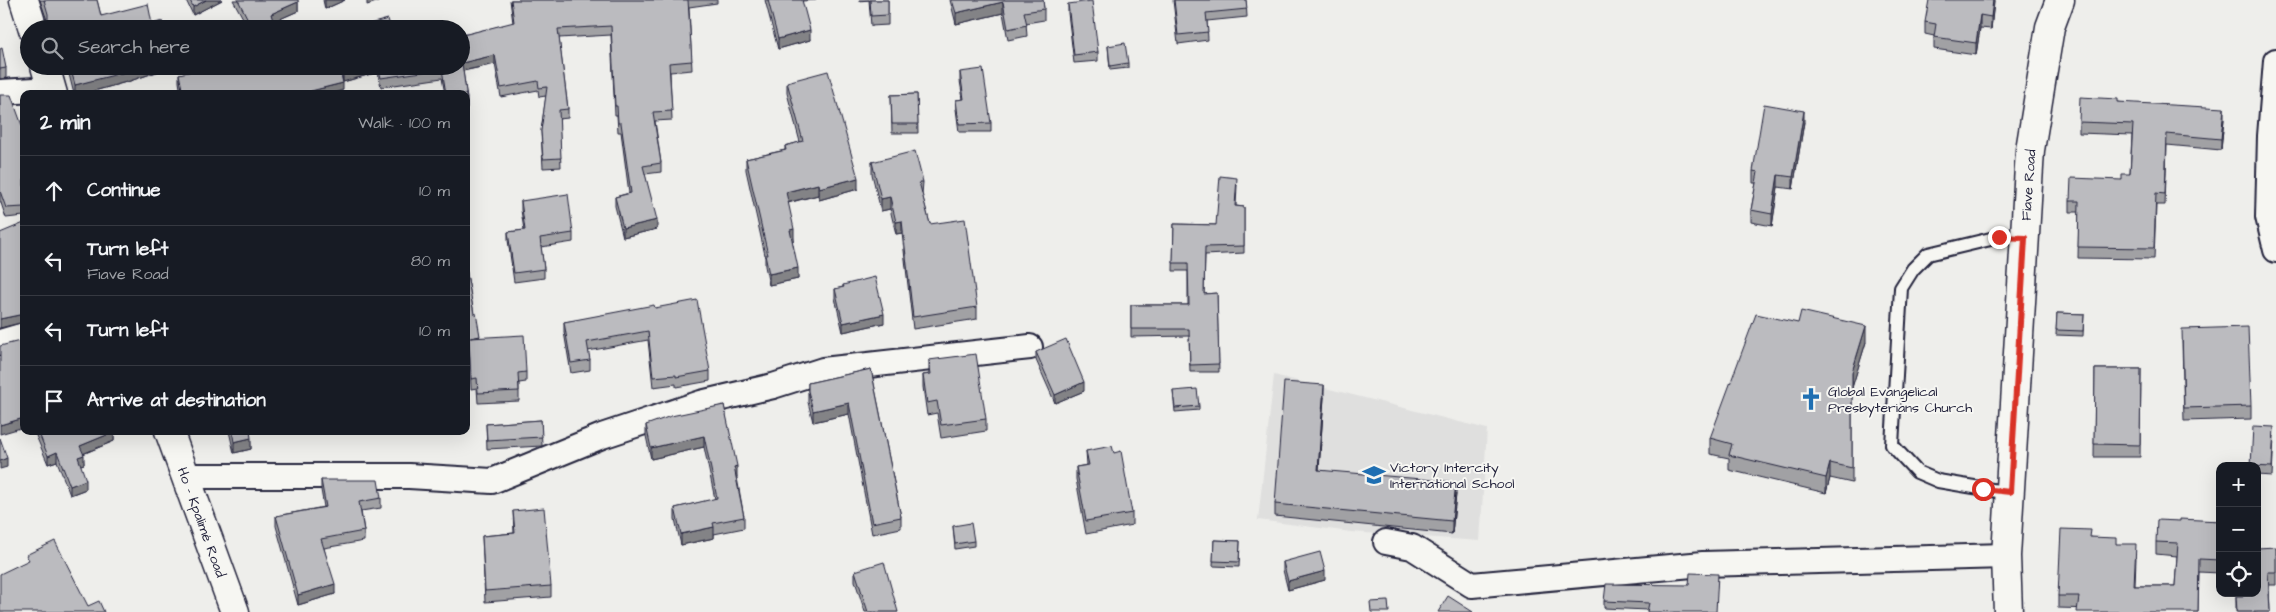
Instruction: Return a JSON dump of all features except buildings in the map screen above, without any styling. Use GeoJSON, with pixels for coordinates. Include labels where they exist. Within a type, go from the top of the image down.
{"type":"FeatureCollection","features":[{"type":"Feature","properties":{"kind":"street"},"geometry":{"type":"LineString","coordinates":[[24,0],[30,20]]}},
{"type":"Feature","properties":{"kind":"street","name":"Fiave Road"},"geometry":{"type":"LineString","coordinates":[[2008,612],[2006,556],[2030,150],[2050,27],[2060,0]]}},
{"type":"Feature","properties":{"kind":"street"},"geometry":{"type":"LineString","coordinates":[[2276,61],[2270,136],[2268,217],[2276,250]]}},
{"type":"Feature","properties":{"kind":"street"},"geometry":{"type":"LineString","coordinates":[[0,92],[50,83]]}},
{"type":"Feature","properties":{"kind":"street"},"geometry":{"type":"LineString","coordinates":[[0,342],[20,336]]}},
{"type":"Feature","properties":{"kind":"street"},"geometry":{"type":"LineString","coordinates":[[185,476],[410,476],[492,481],[611,433],[701,403],[773,386],[823,370],[1030,347]]}},
{"type":"Feature","properties":{"kind":"street","name":"Ho - Kpalimé Road"},"geometry":{"type":"LineString","coordinates":[[170,435],[235,612]]}},
{"type":"Feature","properties":{"kind":"street"},"geometry":{"type":"LineString","coordinates":[[1386,542],[1412,548],[1472,584],[1703,564],[2006,556]]}},
{"type":"Feature","properties":{"kind":"lane"},"geometry":{"type":"LineString","coordinates":[[2010,492],[1938,481],[1916,472],[1892,445],[1901,288],[1913,269],[1928,254],[1999,237],[2025,238]]}},
{"type":"Feature","properties":{"kind":"shaded area","name":"Victory Intercity International School"},"geometry":{"type":"Polygon","coordinates":[[[1274,375],[1487,429],[1480,541],[1351,532],[1258,520],[1274,375]]]}},
{"type":"Feature","properties":{"kind":"place","name":"Global Evangelical Presbyterians Church"},"geometry":{"type":"Point","coordinates":[1811,399]}},
{"type":"Feature","properties":{"kind":"place","name":"Victory Intercity International School"},"geometry":{"type":"Point","coordinates":[1374,475]}},
{"type":"Feature","properties":{"kind":"route"},"geometry":{"type":"LineString","coordinates":[[1983,489],[2010,492],[2025,238],[1999,237]]}}]}
